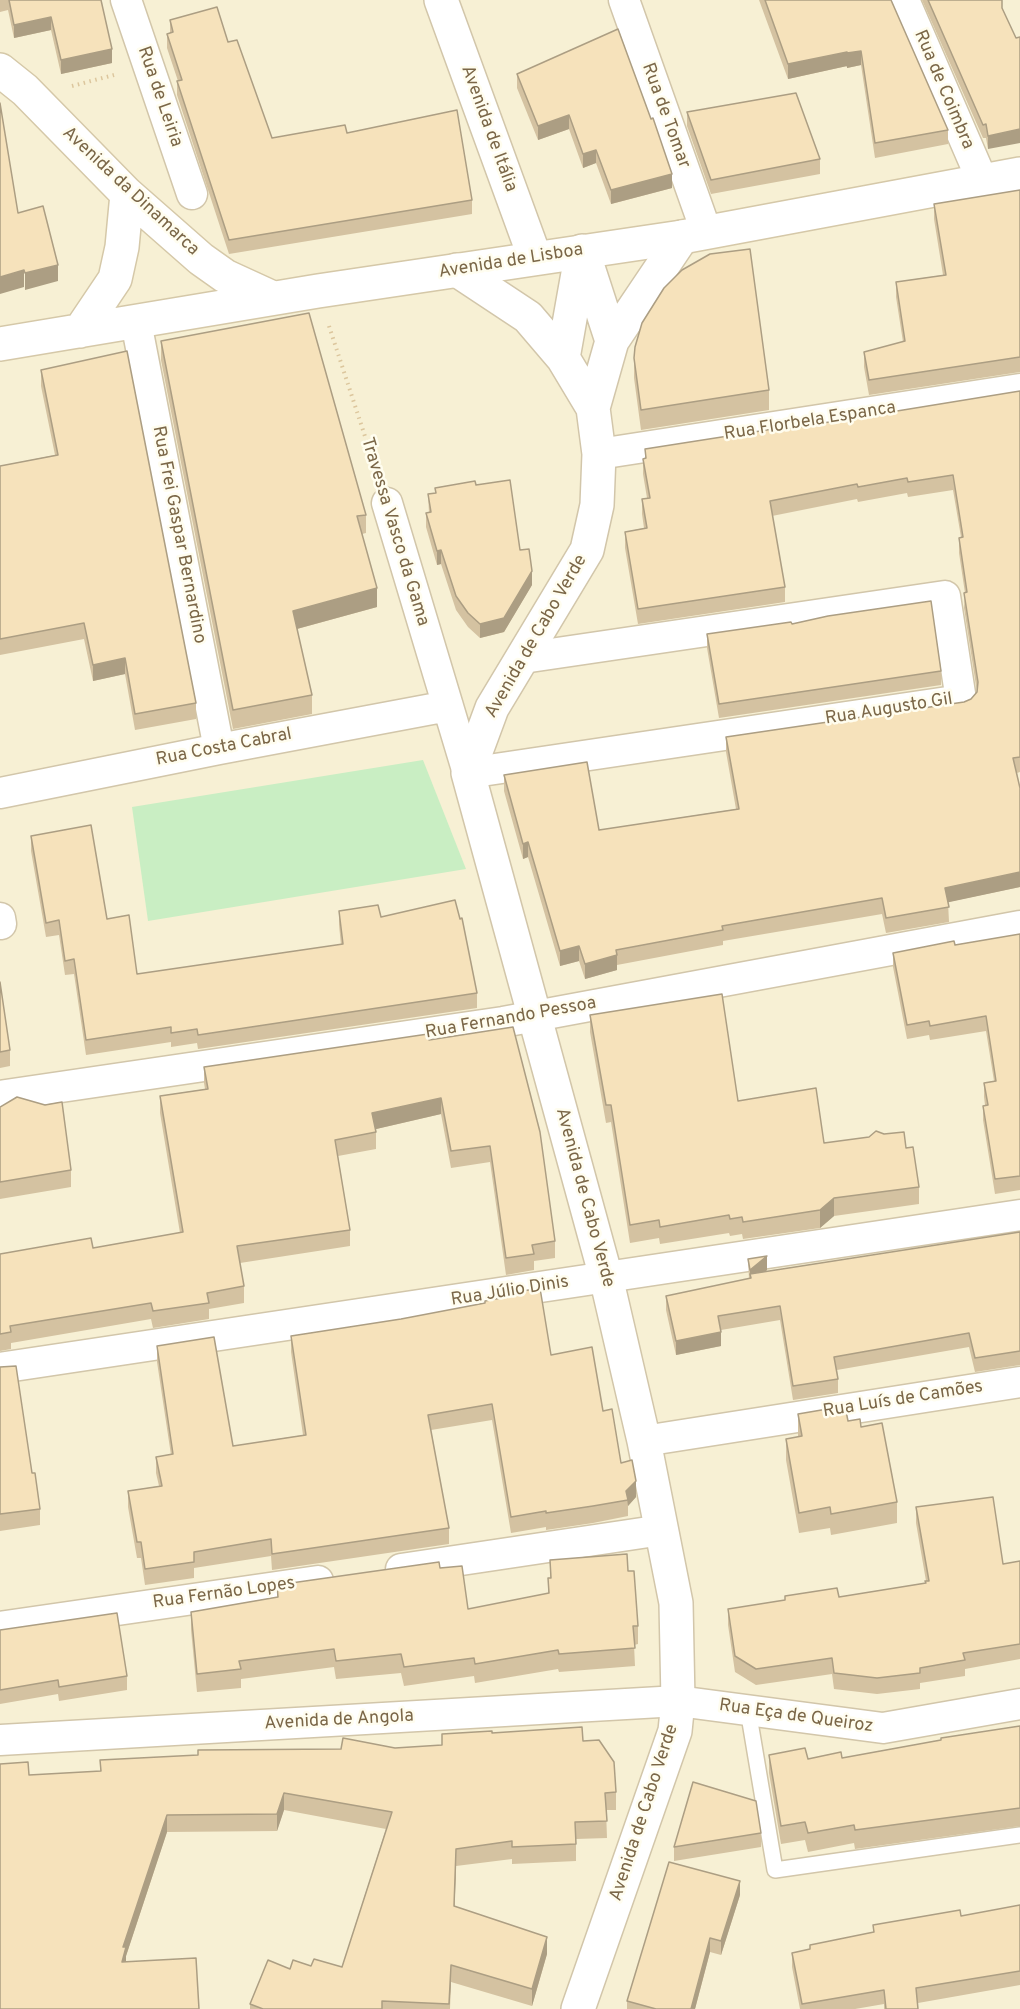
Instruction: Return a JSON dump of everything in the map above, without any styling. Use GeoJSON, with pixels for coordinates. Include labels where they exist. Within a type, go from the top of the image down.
{"type":"FeatureCollection","features":[{"type":"Feature","properties":{"kind":"street","name":"Rua de Leiria"},"geometry":{"type":"LineString","coordinates":[[126,0],[192,194]]}},
{"type":"Feature","properties":{"kind":"street","name":"Avenida de Itália"},"geometry":{"type":"LineString","coordinates":[[441,0],[535,258]]}},
{"type":"Feature","properties":{"kind":"street","name":"Rua de Tomar"},"geometry":{"type":"LineString","coordinates":[[624,0],[694,234]]}},
{"type":"Feature","properties":{"kind":"street","name":"Rua de Coimbra"},"geometry":{"type":"LineString","coordinates":[[904,0],[982,180]]}},
{"type":"Feature","properties":{"kind":"street","name":"Avenida da Dinamarca"},"geometry":{"type":"LineString","coordinates":[[0,70],[25,90],[127,195],[201,260],[225,276],[273,298]]}},
{"type":"Feature","properties":{"kind":"street","name":"Avenida de Lisboa"},"geometry":{"type":"LineString","coordinates":[[0,344],[273,298],[694,234],[1020,174]]}},
{"type":"Feature","properties":{"kind":"street"},"geometry":{"type":"LineString","coordinates":[[80,332],[115,279],[122,247],[127,195]]}},
{"type":"Feature","properties":{"kind":"street","name":"Avenida de Cabo Verde"},"geometry":{"type":"LineString","coordinates":[[578,2009],[675,1731],[678,1701],[676,1604],[644,1441],[606,1277],[468,773],[492,708],[587,550],[597,505],[599,454],[593,408],[612,341],[694,234]]}},
{"type":"Feature","properties":{"kind":"street"},"geometry":{"type":"LineString","coordinates":[[582,251],[612,341]]}},
{"type":"Feature","properties":{"kind":"street"},"geometry":{"type":"LineString","coordinates":[[563,358],[582,251]]}},
{"type":"Feature","properties":{"kind":"street","name":"Avenida de Cabo Verde"},"geometry":{"type":"LineString","coordinates":[[457,270],[528,317],[563,358],[593,408]]}},
{"type":"Feature","properties":{"kind":"street","name":"Rua Frei Gaspar Bernardino"},"geometry":{"type":"LineString","coordinates":[[136,322],[219,748]]}},
{"type":"Feature","properties":{"kind":"street","name":"Rua Florbela Espanca"},"geometry":{"type":"LineString","coordinates":[[599,454],[1020,389]]}},
{"type":"Feature","properties":{"kind":"street","name":"Travessa Vasco da Gama"},"geometry":{"type":"LineString","coordinates":[[387,504],[468,773]]}},
{"type":"Feature","properties":{"kind":"street","name":"Rua Augusto Gil"},"geometry":{"type":"LineString","coordinates":[[468,773],[961,700],[945,596],[523,658]]}},
{"type":"Feature","properties":{"kind":"street","name":"Rua Costa Cabral"},"geometry":{"type":"LineString","coordinates":[[0,793],[219,748],[448,706]]}},
{"type":"Feature","properties":{"kind":"street","name":"Rua Fernando Pessoa"},"geometry":{"type":"LineString","coordinates":[[0,1096],[534,1016],[1020,926]]}},
{"type":"Feature","properties":{"kind":"street","name":"Rua Júlio Dinis"},"geometry":{"type":"LineString","coordinates":[[0,1368],[1020,1215]]}},
{"type":"Feature","properties":{"kind":"street","name":"Rua Luís de Camões"},"geometry":{"type":"LineString","coordinates":[[644,1441],[1020,1382]]}},
{"type":"Feature","properties":{"kind":"street"},"geometry":{"type":"LineString","coordinates":[[376,1572],[662,1530]]}},
{"type":"Feature","properties":{"kind":"street","name":"Rua Fernão Lopes"},"geometry":{"type":"LineString","coordinates":[[0,1627],[341,1577]]}},
{"type":"Feature","properties":{"kind":"street","name":"Rua Eça de Queiroz"},"geometry":{"type":"LineString","coordinates":[[678,1701],[883,1728],[1020,1704]]}},
{"type":"Feature","properties":{"kind":"street","name":"Avenida de Angola"},"geometry":{"type":"LineString","coordinates":[[0,1740],[678,1701]]}},
{"type":"Feature","properties":{"kind":"lane"},"geometry":{"type":"LineString","coordinates":[[748,1710],[775,1870],[1020,1835]]}},
{"type":"Feature","properties":{"kind":"path"},"geometry":{"type":"LineString","coordinates":[[31,96],[149,66]]}},
{"type":"Feature","properties":{"kind":"path","name":"Travessa Vasco da Gama"},"geometry":{"type":"LineString","coordinates":[[318,291],[387,504]]}},
{"type":"Feature","properties":{"kind":"shaded area"},"geometry":{"type":"Polygon","coordinates":[[[0,0],[1020,0],[1020,2009],[0,2009],[0,0]]]}},
{"type":"Feature","properties":{"kind":"green space"},"geometry":{"type":"Polygon","coordinates":[[[423,760],[466,869],[148,921],[132,807],[423,760]]]}},
{"type":"Feature","properties":{"kind":"building"},"geometry":{"type":"Polygon","coordinates":[[[9,0],[101,0],[112,49],[61,60],[51,17],[14,25],[9,0]]]}},
{"type":"Feature","properties":{"kind":"building"},"geometry":{"type":"Polygon","coordinates":[[[765,0],[891,0],[948,130],[875,143],[861,51],[788,64],[765,0]]]}},
{"type":"Feature","properties":{"kind":"building"},"geometry":{"type":"Polygon","coordinates":[[[928,0],[1002,0],[1002,8],[1016,38],[1020,37],[1020,129],[988,136],[986,124],[983,125],[928,0]]]}},
{"type":"Feature","properties":{"kind":"building"},"geometry":{"type":"Polygon","coordinates":[[[217,7],[228,42],[237,40],[272,138],[345,125],[347,133],[457,110],[472,200],[229,240],[177,81],[182,80],[167,34],[173,32],[170,20],[217,7]]]}},
{"type":"Feature","properties":{"kind":"building"},"geometry":{"type":"Polygon","coordinates":[[[618,29],[672,174],[611,190],[596,150],[583,154],[569,115],[538,126],[517,74],[618,29]]]}},
{"type":"Feature","properties":{"kind":"building"},"geometry":{"type":"Polygon","coordinates":[[[796,93],[820,159],[711,180],[687,112],[796,93]]]}},
{"type":"Feature","properties":{"kind":"building"},"geometry":{"type":"Polygon","coordinates":[[[0,103],[18,213],[43,206],[58,265],[25,273],[24,270],[0,277],[0,103]]]}},
{"type":"Feature","properties":{"kind":"building"},"geometry":{"type":"Polygon","coordinates":[[[1020,190],[1020,357],[869,380],[864,352],[905,341],[896,282],[946,275],[934,204],[1020,190]]]}},
{"type":"Feature","properties":{"kind":"building"},"geometry":{"type":"Polygon","coordinates":[[[750,249],[769,390],[641,410],[634,358],[635,347],[642,323],[664,288],[682,270],[710,254],[750,249]]]}},
{"type":"Feature","properties":{"kind":"building"},"geometry":{"type":"Polygon","coordinates":[[[309,313],[366,515],[357,516],[377,588],[293,611],[312,695],[233,710],[161,341],[309,313]]]}},
{"type":"Feature","properties":{"kind":"building"},"geometry":{"type":"Polygon","coordinates":[[[127,351],[196,703],[135,714],[125,658],[93,665],[84,623],[0,639],[0,466],[58,455],[41,370],[127,351]]]}},
{"type":"Feature","properties":{"kind":"building"},"geometry":{"type":"Polygon","coordinates":[[[1020,391],[1020,757],[1013,758],[1020,788],[1020,872],[945,888],[949,907],[886,918],[882,898],[722,926],[723,930],[616,950],[617,955],[585,964],[579,946],[560,951],[528,842],[523,844],[504,775],[587,762],[599,830],[739,809],[726,737],[964,702],[971,699],[977,692],[978,682],[964,593],[967,592],[959,538],[963,537],[953,475],[908,482],[907,478],[858,487],[857,484],[770,501],[785,587],[638,609],[625,532],[647,528],[642,499],[650,498],[643,459],[646,458],[645,449],[773,429],[774,431],[1020,391]]]}},
{"type":"Feature","properties":{"kind":"building"},"geometry":{"type":"Polygon","coordinates":[[[510,480],[520,550],[529,549],[532,571],[504,618],[480,624],[468,613],[456,596],[441,550],[437,551],[426,513],[431,512],[428,494],[436,493],[435,488],[475,481],[476,485],[510,480]]]}},
{"type":"Feature","properties":{"kind":"building"},"geometry":{"type":"Polygon","coordinates":[[[931,601],[941,671],[719,704],[707,634],[791,622],[792,624],[828,616],[931,601]]]}},
{"type":"Feature","properties":{"kind":"building"},"geometry":{"type":"Polygon","coordinates":[[[91,825],[107,919],[129,915],[137,974],[343,944],[339,911],[378,905],[381,917],[455,900],[460,919],[462,918],[477,993],[198,1035],[197,1029],[171,1033],[171,1027],[86,1040],[74,959],[65,961],[59,920],[46,923],[31,836],[91,825]]]}},
{"type":"Feature","properties":{"kind":"building"},"geometry":{"type":"Polygon","coordinates":[[[1020,934],[1020,1176],[995,1179],[983,1106],[988,1105],[984,1083],[996,1081],[986,1016],[930,1026],[929,1021],[907,1025],[893,953],[954,941],[955,945],[1020,934]]]}},
{"type":"Feature","properties":{"kind":"building"},"geometry":{"type":"Polygon","coordinates":[[[0,982],[10,1050],[0,1052],[0,982]]]}},
{"type":"Feature","properties":{"kind":"building"},"geometry":{"type":"Polygon","coordinates":[[[722,994],[738,1101],[816,1088],[824,1143],[869,1137],[876,1131],[884,1134],[904,1132],[906,1148],[913,1147],[919,1187],[834,1198],[820,1210],[743,1222],[742,1217],[730,1219],[729,1215],[660,1227],[659,1220],[630,1225],[611,1105],[606,1105],[590,1015],[722,994]]]}},
{"type":"Feature","properties":{"kind":"building"},"geometry":{"type":"Polygon","coordinates":[[[513,1027],[540,1132],[555,1241],[532,1245],[534,1254],[506,1258],[490,1146],[451,1151],[441,1098],[372,1113],[376,1132],[335,1140],[350,1230],[237,1246],[244,1286],[207,1293],[209,1303],[153,1311],[151,1303],[10,1326],[11,1332],[0,1334],[0,1254],[91,1238],[93,1248],[183,1232],[160,1096],[208,1089],[204,1067],[428,1034],[429,1040],[513,1027]]]}},
{"type":"Feature","properties":{"kind":"building"},"geometry":{"type":"Polygon","coordinates":[[[17,1097],[45,1105],[62,1102],[71,1170],[0,1182],[0,1107],[17,1097]]]}},
{"type":"Feature","properties":{"kind":"building"},"geometry":{"type":"Polygon","coordinates":[[[1020,1232],[1020,1351],[975,1358],[969,1333],[834,1357],[838,1379],[793,1386],[780,1306],[718,1316],[721,1332],[676,1341],[666,1296],[751,1278],[750,1274],[1020,1232]]]}},
{"type":"Feature","properties":{"kind":"building"},"geometry":{"type":"Polygon","coordinates":[[[767,1256],[750,1270],[748,1259],[767,1256]]]}},
{"type":"Feature","properties":{"kind":"building"},"geometry":{"type":"Polygon","coordinates":[[[540,1288],[551,1355],[592,1347],[603,1411],[612,1409],[621,1463],[632,1460],[636,1481],[626,1491],[628,1500],[511,1517],[492,1404],[428,1415],[449,1528],[272,1554],[271,1539],[194,1552],[194,1562],[145,1569],[141,1542],[137,1542],[128,1491],[162,1486],[156,1457],[173,1454],[157,1346],[214,1337],[233,1446],[306,1435],[291,1336],[485,1303],[485,1301],[512,1296],[511,1293],[540,1288]]]}},
{"type":"Feature","properties":{"kind":"building"},"geometry":{"type":"Polygon","coordinates":[[[16,1366],[32,1473],[35,1473],[40,1509],[0,1514],[0,1367],[16,1366]]]}},
{"type":"Feature","properties":{"kind":"building"},"geometry":{"type":"Polygon","coordinates":[[[845,1406],[848,1421],[860,1419],[861,1427],[882,1423],[897,1502],[831,1514],[830,1507],[799,1513],[786,1439],[802,1436],[798,1414],[845,1406]]]}},
{"type":"Feature","properties":{"kind":"building"},"geometry":{"type":"Polygon","coordinates":[[[993,1497],[1003,1564],[1020,1561],[1020,1644],[963,1653],[965,1660],[920,1668],[920,1673],[877,1678],[834,1673],[832,1658],[756,1669],[735,1656],[728,1609],[785,1600],[785,1596],[837,1588],[839,1597],[926,1583],[925,1581],[929,1581],[916,1507],[993,1497]]]}},
{"type":"Feature","properties":{"kind":"building"},"geometry":{"type":"Polygon","coordinates":[[[627,1554],[628,1571],[634,1571],[638,1626],[633,1626],[635,1648],[559,1654],[558,1650],[475,1664],[474,1658],[404,1667],[401,1654],[336,1661],[334,1649],[239,1661],[241,1669],[197,1674],[191,1612],[278,1597],[277,1585],[439,1562],[440,1568],[462,1566],[468,1609],[549,1593],[550,1560],[627,1554]]]}},
{"type":"Feature","properties":{"kind":"building"},"geometry":{"type":"Polygon","coordinates":[[[117,1613],[127,1676],[59,1687],[58,1680],[0,1690],[0,1630],[117,1613]]]}},
{"type":"Feature","properties":{"kind":"building"},"geometry":{"type":"Polygon","coordinates":[[[1020,1726],[1020,1808],[855,1830],[854,1825],[808,1833],[805,1822],[781,1826],[769,1755],[805,1748],[808,1759],[841,1752],[842,1758],[941,1740],[941,1738],[1020,1726]]]}},
{"type":"Feature","properties":{"kind":"building"},"geometry":{"type":"Polygon","coordinates":[[[582,1727],[583,1741],[599,1740],[614,1762],[616,1792],[605,1793],[607,1821],[575,1822],[576,1844],[512,1847],[512,1841],[456,1849],[454,1906],[547,1937],[532,1989],[451,1965],[449,2004],[382,2001],[382,2009],[263,2009],[250,2004],[268,1960],[290,1969],[293,1960],[311,1966],[314,1959],[342,1967],[392,1812],[284,1793],[277,1814],[167,1815],[123,1947],[126,1947],[122,1962],[196,1958],[199,2009],[0,2009],[0,1764],[28,1762],[29,1775],[101,1771],[100,1760],[198,1755],[198,1750],[341,1749],[343,1738],[395,1748],[442,1745],[442,1734],[582,1727]]]}},
{"type":"Feature","properties":{"kind":"building"},"geometry":{"type":"Polygon","coordinates":[[[693,1782],[756,1801],[761,1833],[674,1847],[693,1782]]]}},
{"type":"Feature","properties":{"kind":"building"},"geometry":{"type":"Polygon","coordinates":[[[669,1862],[740,1881],[721,1941],[710,1938],[691,2009],[656,2009],[627,2001],[669,1862]]]}},
{"type":"Feature","properties":{"kind":"building"},"geometry":{"type":"Polygon","coordinates":[[[1020,1905],[1020,1971],[916,1988],[918,2009],[886,2009],[884,1990],[802,2004],[792,1953],[810,1949],[810,1945],[874,1932],[873,1925],[960,1910],[961,1916],[1020,1905]]]}}]}
